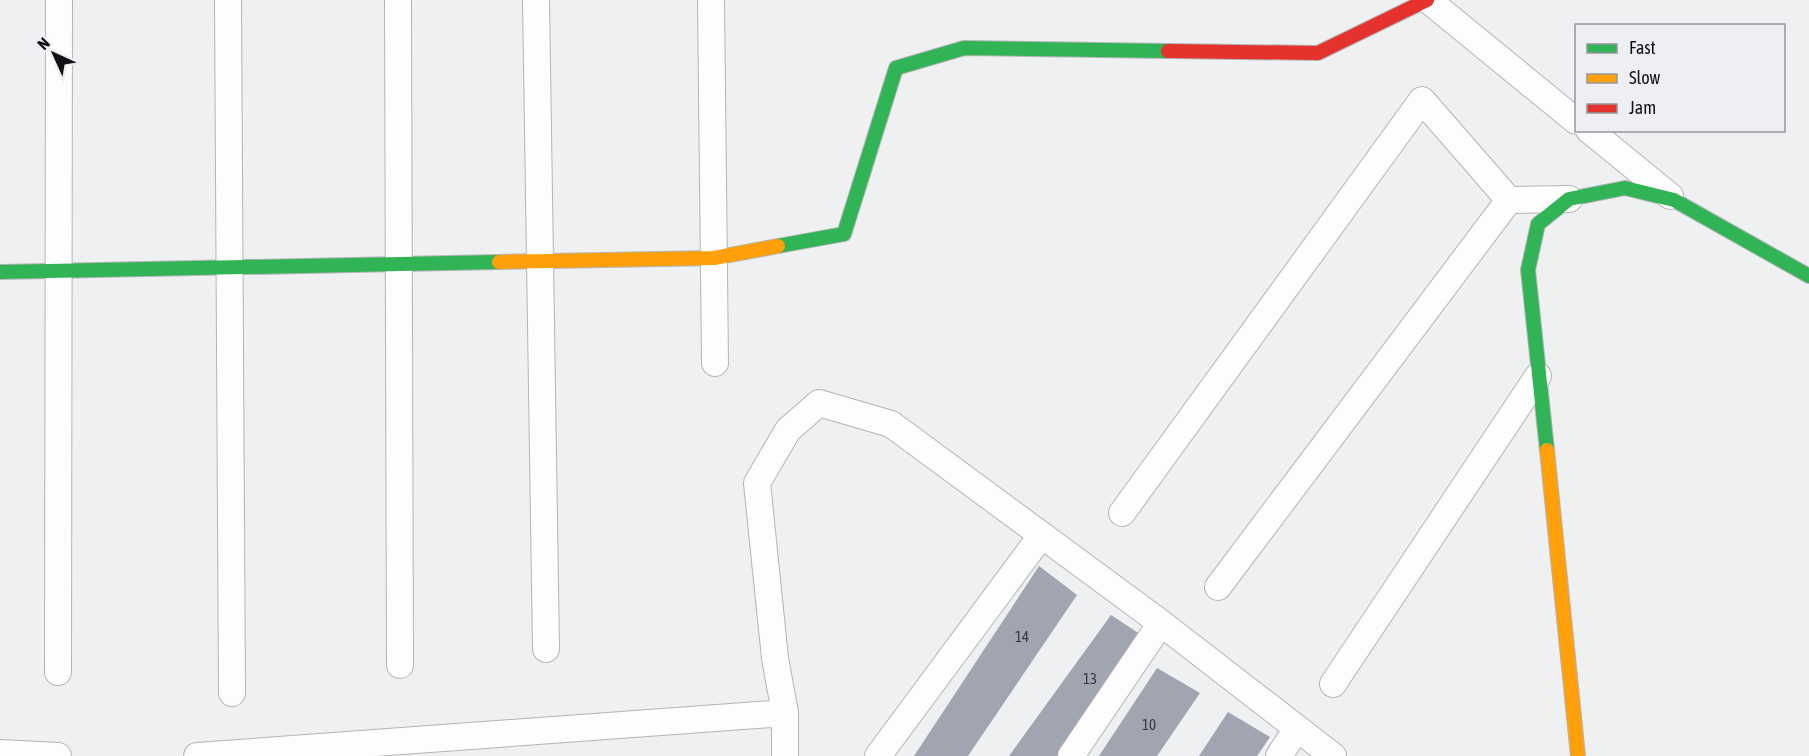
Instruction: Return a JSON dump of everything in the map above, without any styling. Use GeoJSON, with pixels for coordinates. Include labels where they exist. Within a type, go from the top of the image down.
{"type":"FeatureCollection","features":[{"type":"Feature","properties":{"kind":"street"},"geometry":{"type":"LineString","coordinates":[[58,672],[59,0]]}},
{"type":"Feature","properties":{"kind":"street"},"geometry":{"type":"LineString","coordinates":[[228,0],[232,693]]}},
{"type":"Feature","properties":{"kind":"street"},"geometry":{"type":"LineString","coordinates":[[398,0],[400,664]]}},
{"type":"Feature","properties":{"kind":"street"},"geometry":{"type":"LineString","coordinates":[[536,0],[546,649]]}},
{"type":"Feature","properties":{"kind":"street"},"geometry":{"type":"LineString","coordinates":[[711,0],[715,363]]}},
{"type":"Feature","properties":{"kind":"street"},"geometry":{"type":"LineString","coordinates":[[0,272],[714,258],[844,234],[896,68],[964,48],[1318,53],[1428,0],[1575,120]]}},
{"type":"Feature","properties":{"kind":"street"},"geometry":{"type":"LineString","coordinates":[[1122,513],[1422,100],[1509,200],[1569,199],[1625,188],[1674,200]]}},
{"type":"Feature","properties":{"kind":"street"},"geometry":{"type":"LineString","coordinates":[[1591,132],[1674,200],[1809,276]]}},
{"type":"Feature","properties":{"kind":"street"},"geometry":{"type":"LineString","coordinates":[[1569,199],[1538,224],[1528,270],[1578,756]]}},
{"type":"Feature","properties":{"kind":"street"},"geometry":{"type":"LineString","coordinates":[[1218,587],[1509,200]]}},
{"type":"Feature","properties":{"kind":"street"},"geometry":{"type":"LineString","coordinates":[[1334,684],[1538,376]]}},
{"type":"Feature","properties":{"kind":"street"},"geometry":{"type":"LineString","coordinates":[[785,756],[785,713],[775,658],[757,483],[788,430],[819,403],[891,424],[1161,623],[1296,730],[1333,756]]}},
{"type":"Feature","properties":{"kind":"street"},"geometry":{"type":"LineString","coordinates":[[878,756],[1041,536]]}},
{"type":"Feature","properties":{"kind":"street"},"geometry":{"type":"LineString","coordinates":[[1071,756],[1161,623]]}},
{"type":"Feature","properties":{"kind":"street"},"geometry":{"type":"LineString","coordinates":[[197,756],[310,753],[785,713]]}},
{"type":"Feature","properties":{"kind":"street"},"geometry":{"type":"LineString","coordinates":[[1279,756],[1296,730]]}},
{"type":"Feature","properties":{"kind":"street"},"geometry":{"type":"LineString","coordinates":[[0,753],[58,756]]}},
{"type":"Feature","properties":{"kind":"building"},"geometry":{"type":"Polygon","coordinates":[[[1039,566],[1077,595],[968,756],[914,756],[1039,566]]]}},
{"type":"Feature","properties":{"kind":"building"},"geometry":{"type":"Polygon","coordinates":[[[1111,615],[1143,636],[1061,756],[1009,756],[1111,615]]]}},
{"type":"Feature","properties":{"kind":"building"},"geometry":{"type":"Polygon","coordinates":[[[1157,668],[1200,693],[1157,756],[1099,756],[1157,668]]]}},
{"type":"Feature","properties":{"kind":"building"},"geometry":{"type":"Polygon","coordinates":[[[1228,712],[1270,737],[1257,756],[1199,756],[1228,712]]]}},
{"type":"Feature","properties":{"kind":"traffic: fast"},"geometry":{"type":"LineString","coordinates":[[778,246],[844,234],[896,68],[964,48],[1168,51]]}},
{"type":"Feature","properties":{"kind":"traffic: fast"},"geometry":{"type":"LineString","coordinates":[[1547,450],[1528,270],[1538,224],[1569,199],[1625,188],[1674,200],[1809,276]]}},
{"type":"Feature","properties":{"kind":"traffic: fast"},"geometry":{"type":"LineString","coordinates":[[0,272],[499,262]]}},
{"type":"Feature","properties":{"kind":"traffic: slow"},"geometry":{"type":"LineString","coordinates":[[499,262],[714,258],[778,246]]}},
{"type":"Feature","properties":{"kind":"traffic: slow"},"geometry":{"type":"LineString","coordinates":[[1547,450],[1578,756]]}},
{"type":"Feature","properties":{"kind":"traffic: jam"},"geometry":{"type":"LineString","coordinates":[[1168,51],[1318,53],[1427,0]]}}]}
